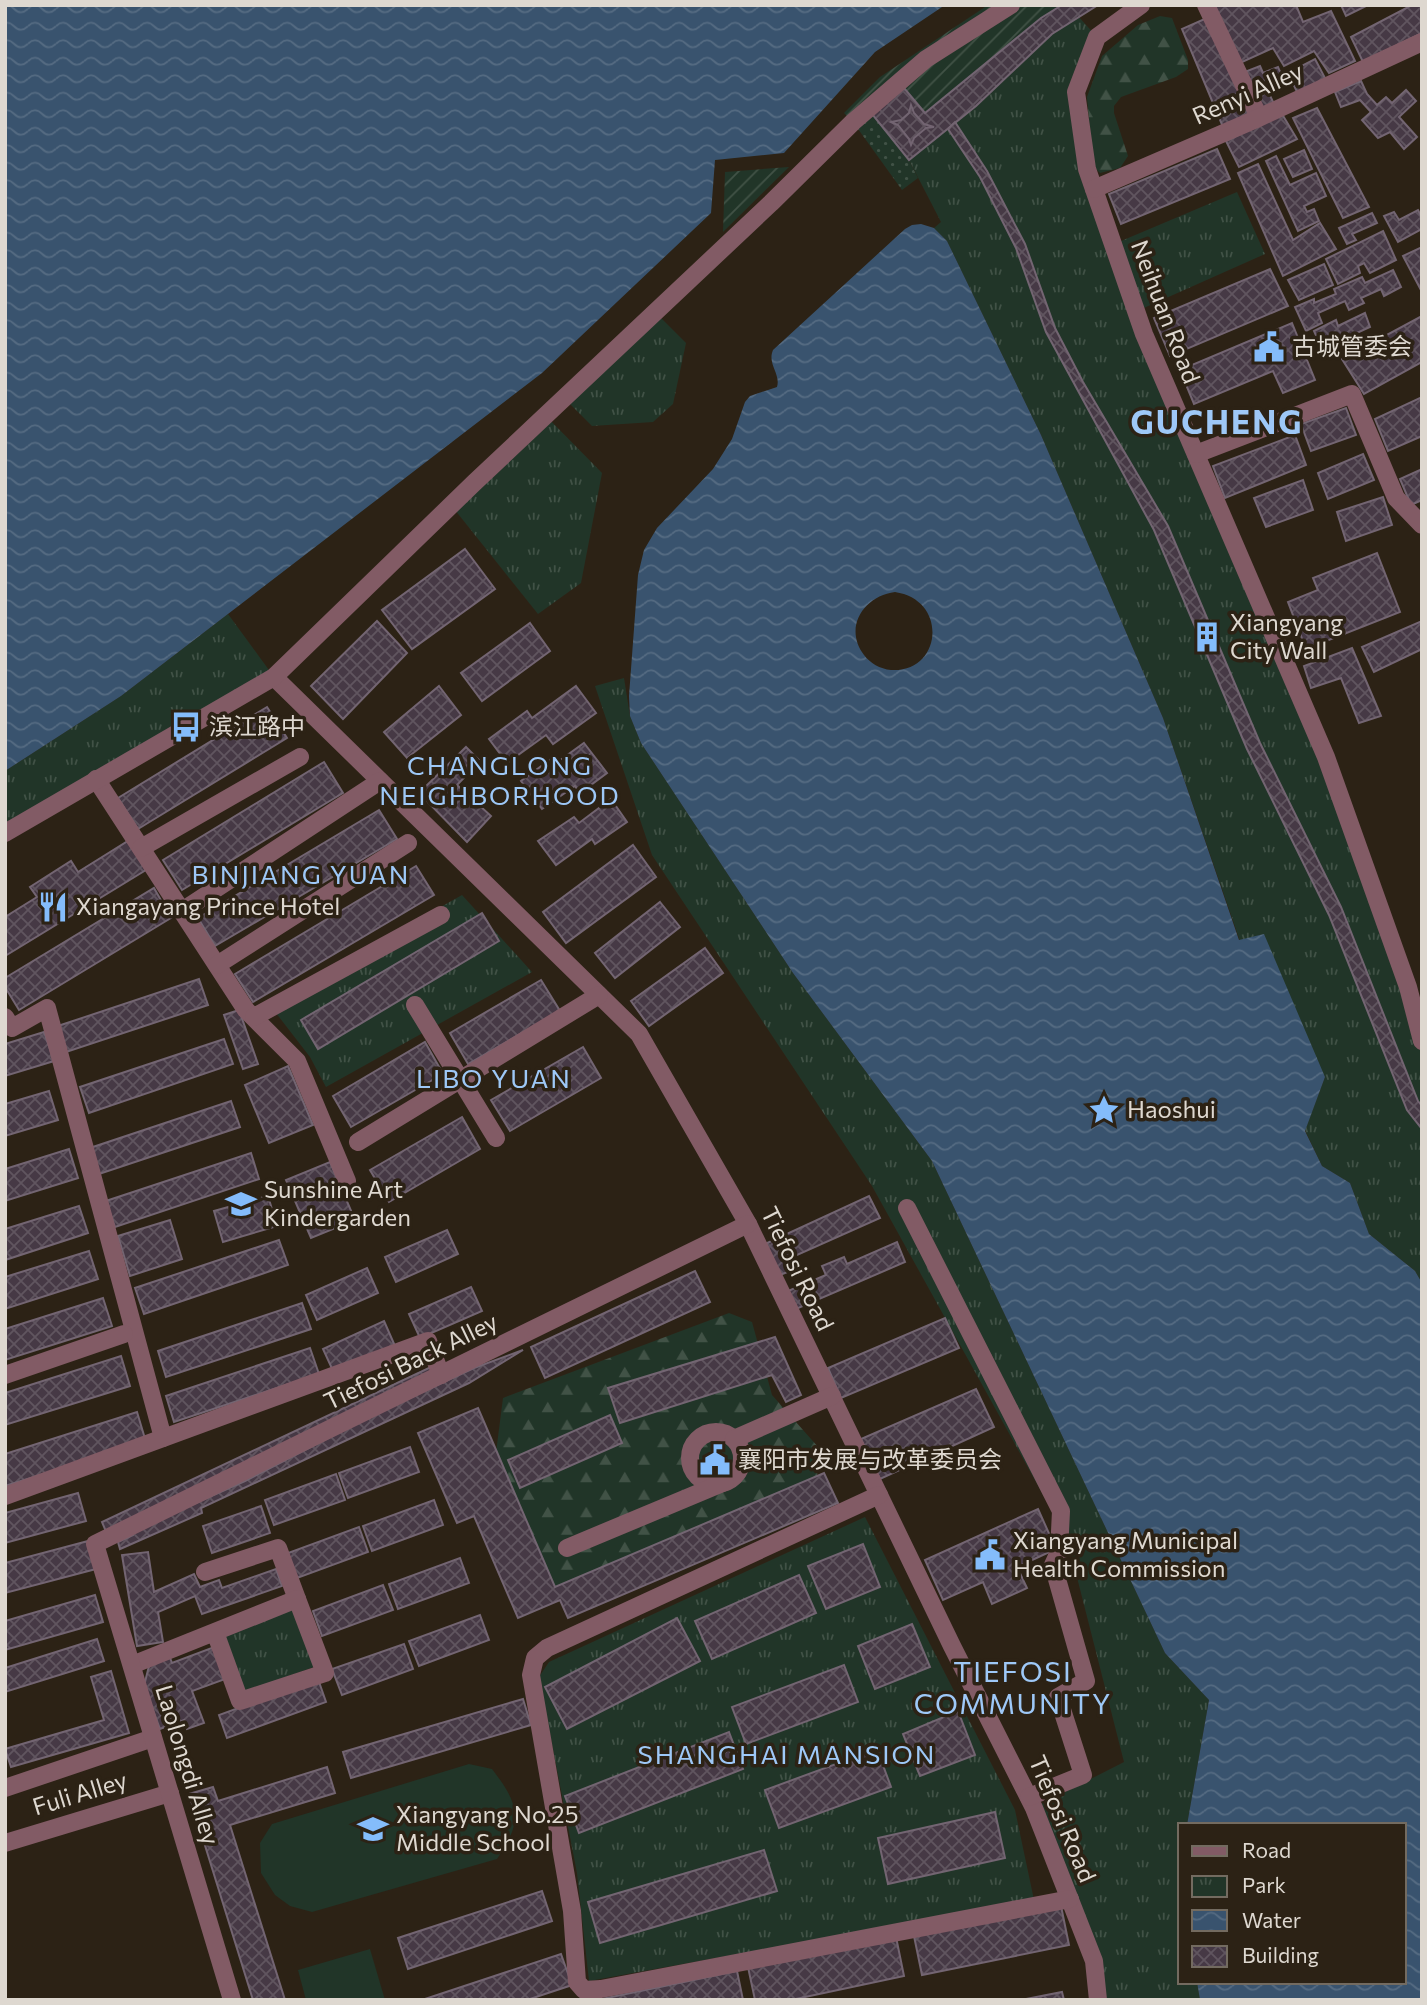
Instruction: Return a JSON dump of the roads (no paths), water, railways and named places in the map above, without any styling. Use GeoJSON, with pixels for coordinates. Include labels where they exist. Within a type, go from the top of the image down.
{"type":"FeatureCollection","features":[{"type":"Feature","properties":{"kind":"street"},"geometry":{"type":"LineString","coordinates":[[5,833],[274,677],[853,122],[926,59],[1011,5]]}},
{"type":"Feature","properties":{"kind":"street","name":"Neihuan Road"},"geometry":{"type":"LineString","coordinates":[[1141,5],[1097,37],[1076,92],[1087,169],[1144,334],[1326,757],[1408,987],[1422,1041]]}},
{"type":"Feature","properties":{"kind":"street"},"geometry":{"type":"LineString","coordinates":[[1206,5],[1259,117]]}},
{"type":"Feature","properties":{"kind":"street","name":"Renyi Alley"},"geometry":{"type":"LineString","coordinates":[[1094,188],[1259,117],[1422,42]]}},
{"type":"Feature","properties":{"kind":"street"},"geometry":{"type":"LineString","coordinates":[[1196,454],[1352,394],[1396,498],[1422,525]]}},
{"type":"Feature","properties":{"kind":"street","name":"Tiefosi Road"},"geometry":{"type":"LineString","coordinates":[[274,677],[639,1034],[748,1224],[952,1646],[1029,1797],[1094,1961],[1098,2000]]}},
{"type":"Feature","properties":{"kind":"street"},"geometry":{"type":"LineString","coordinates":[[141,848],[300,757]]}},
{"type":"Feature","properties":{"kind":"street"},"geometry":{"type":"LineString","coordinates":[[96,779],[246,1010],[297,1060],[347,1181]]}},
{"type":"Feature","properties":{"kind":"street"},"geometry":{"type":"LineString","coordinates":[[182,911],[380,781]]}},
{"type":"Feature","properties":{"kind":"street"},"geometry":{"type":"LineString","coordinates":[[217,965],[408,843]]}},
{"type":"Feature","properties":{"kind":"street"},"geometry":{"type":"LineString","coordinates":[[254,1017],[441,915]]}},
{"type":"Feature","properties":{"kind":"street"},"geometry":{"type":"LineString","coordinates":[[358,1142],[598,995]]}},
{"type":"Feature","properties":{"kind":"street"},"geometry":{"type":"LineString","coordinates":[[415,1005],[496,1138]]}},
{"type":"Feature","properties":{"kind":"street"},"geometry":{"type":"LineString","coordinates":[[5,1017],[12,1028],[47,1008],[163,1438]]}},
{"type":"Feature","properties":{"kind":"street"},"geometry":{"type":"LineString","coordinates":[[907,1208],[1061,1511],[1059,1552],[1053,1565],[1086,1681],[1058,1698],[1083,1775],[1029,1797]]}},
{"type":"Feature","properties":{"kind":"street","name":"Tiefosi Back Alley"},"geometry":{"type":"LineString","coordinates":[[95,1544],[748,1224]]}},
{"type":"Feature","properties":{"kind":"street"},"geometry":{"type":"LineString","coordinates":[[5,1375],[124,1334]]}},
{"type":"Feature","properties":{"kind":"street"},"geometry":{"type":"LineString","coordinates":[[5,1496],[428,1341],[441,1375]]}},
{"type":"Feature","properties":{"kind":"street"},"geometry":{"type":"LineString","coordinates":[[734,1439],[832,1396]]}},
{"type":"Feature","properties":{"kind":"street"},"geometry":{"type":"LineString","coordinates":[[567,1548],[725,1482],[733,1478],[741,1463],[742,1454],[734,1439],[719,1432],[702,1435],[691,1448],[694,1473],[708,1483],[725,1482]]}},
{"type":"Feature","properties":{"kind":"street"},"geometry":{"type":"LineString","coordinates":[[879,1495],[559,1642],[535,1658],[531,1675],[572,1911],[577,1982],[584,1990],[601,1989],[1070,1899]]}},
{"type":"Feature","properties":{"kind":"street","name":"Laolongdi Alley"},"geometry":{"type":"LineString","coordinates":[[95,1544],[232,2000]]}},
{"type":"Feature","properties":{"kind":"street"},"geometry":{"type":"LineString","coordinates":[[205,1572],[278,1548],[325,1673],[240,1701],[215,1632]]}},
{"type":"Feature","properties":{"kind":"street"},"geometry":{"type":"LineString","coordinates":[[132,1665],[297,1598]]}},
{"type":"Feature","properties":{"kind":"street"},"geometry":{"type":"LineString","coordinates":[[5,1788],[153,1738]]}},
{"type":"Feature","properties":{"kind":"street","name":"Fuli Alley"},"geometry":{"type":"LineString","coordinates":[[5,1843],[170,1793]]}},
{"type":"Feature","properties":{"kind":"water"},"geometry":{"type":"Polygon","coordinates":[[[5,5],[945,5],[875,52],[784,153],[715,160],[711,213],[542,373],[121,696],[5,771],[5,5]]]}},
{"type":"Feature","properties":{"kind":"water","name":"Haoshui"},"geometry":{"type":"Polygon","coordinates":[[[921,224],[934,228],[947,241],[1041,435],[1163,718],[1239,940],[1264,934],[1325,1077],[1305,1131],[1322,1166],[1350,1183],[1369,1234],[1415,1271],[1422,1283],[1422,2000],[1200,2000],[1197,1984],[1406,1984],[1406,1823],[1187,1823],[1209,1700],[1165,1653],[932,1161],[793,973],[641,743],[630,716],[629,696],[638,575],[644,550],[657,528],[713,469],[732,439],[745,402],[750,396],[777,387],[773,350],[905,229],[921,224]],[[895,592],[866,606],[856,624],[856,634],[866,658],[891,670],[908,668],[921,660],[929,649],[932,635],[931,621],[924,608],[912,598],[895,592]]]}},
{"type":"Feature","properties":{"kind":"place","name":"古城管委会"},"geometry":{"type":"Point","coordinates":[1269,347]}},
{"type":"Feature","properties":{"kind":"place","name":"Xiangyang City Wall"},"geometry":{"type":"Point","coordinates":[1207,637]}},
{"type":"Feature","properties":{"kind":"place","name":"滨江路中"},"geometry":{"type":"Point","coordinates":[186,727]}},
{"type":"Feature","properties":{"kind":"place","name":"Xiangayang Prince Hotel"},"geometry":{"type":"Point","coordinates":[53,907]}},
{"type":"Feature","properties":{"kind":"place","name":"Haoshui"},"geometry":{"type":"Point","coordinates":[1104,1110]}},
{"type":"Feature","properties":{"kind":"place","name":"Sunshine Art Kindergarden"},"geometry":{"type":"Point","coordinates":[241,1204]}},
{"type":"Feature","properties":{"kind":"place","name":"襄阳市发展与改革委员会"},"geometry":{"type":"Point","coordinates":[715,1460]}},
{"type":"Feature","properties":{"kind":"place","name":"Xiangyang Municipal Health Commission"},"geometry":{"type":"Point","coordinates":[990,1555]}},
{"type":"Feature","properties":{"kind":"place","name":"Xiangyang No.25 Middle School"},"geometry":{"type":"Point","coordinates":[373,1829]}},
{"type":"Feature","properties":{"kind":"district","name":"GUCHENG"},"geometry":{"type":"Point","coordinates":[1217,423]}},
{"type":"Feature","properties":{"kind":"district","name":"CHANGLONG NEIGHBORHOOD"},"geometry":{"type":"Point","coordinates":[500,781]}},
{"type":"Feature","properties":{"kind":"district","name":"BINJIANG YUAN"},"geometry":{"type":"Point","coordinates":[301,875]}},
{"type":"Feature","properties":{"kind":"district","name":"LIBO YUAN"},"geometry":{"type":"Point","coordinates":[494,1079]}},
{"type":"Feature","properties":{"kind":"district","name":"TIEFOSI COMMUNITY"},"geometry":{"type":"Point","coordinates":[1013,1688]}},
{"type":"Feature","properties":{"kind":"district","name":"SHANGHAI MANSION"},"geometry":{"type":"Point","coordinates":[787,1755]}}]}
